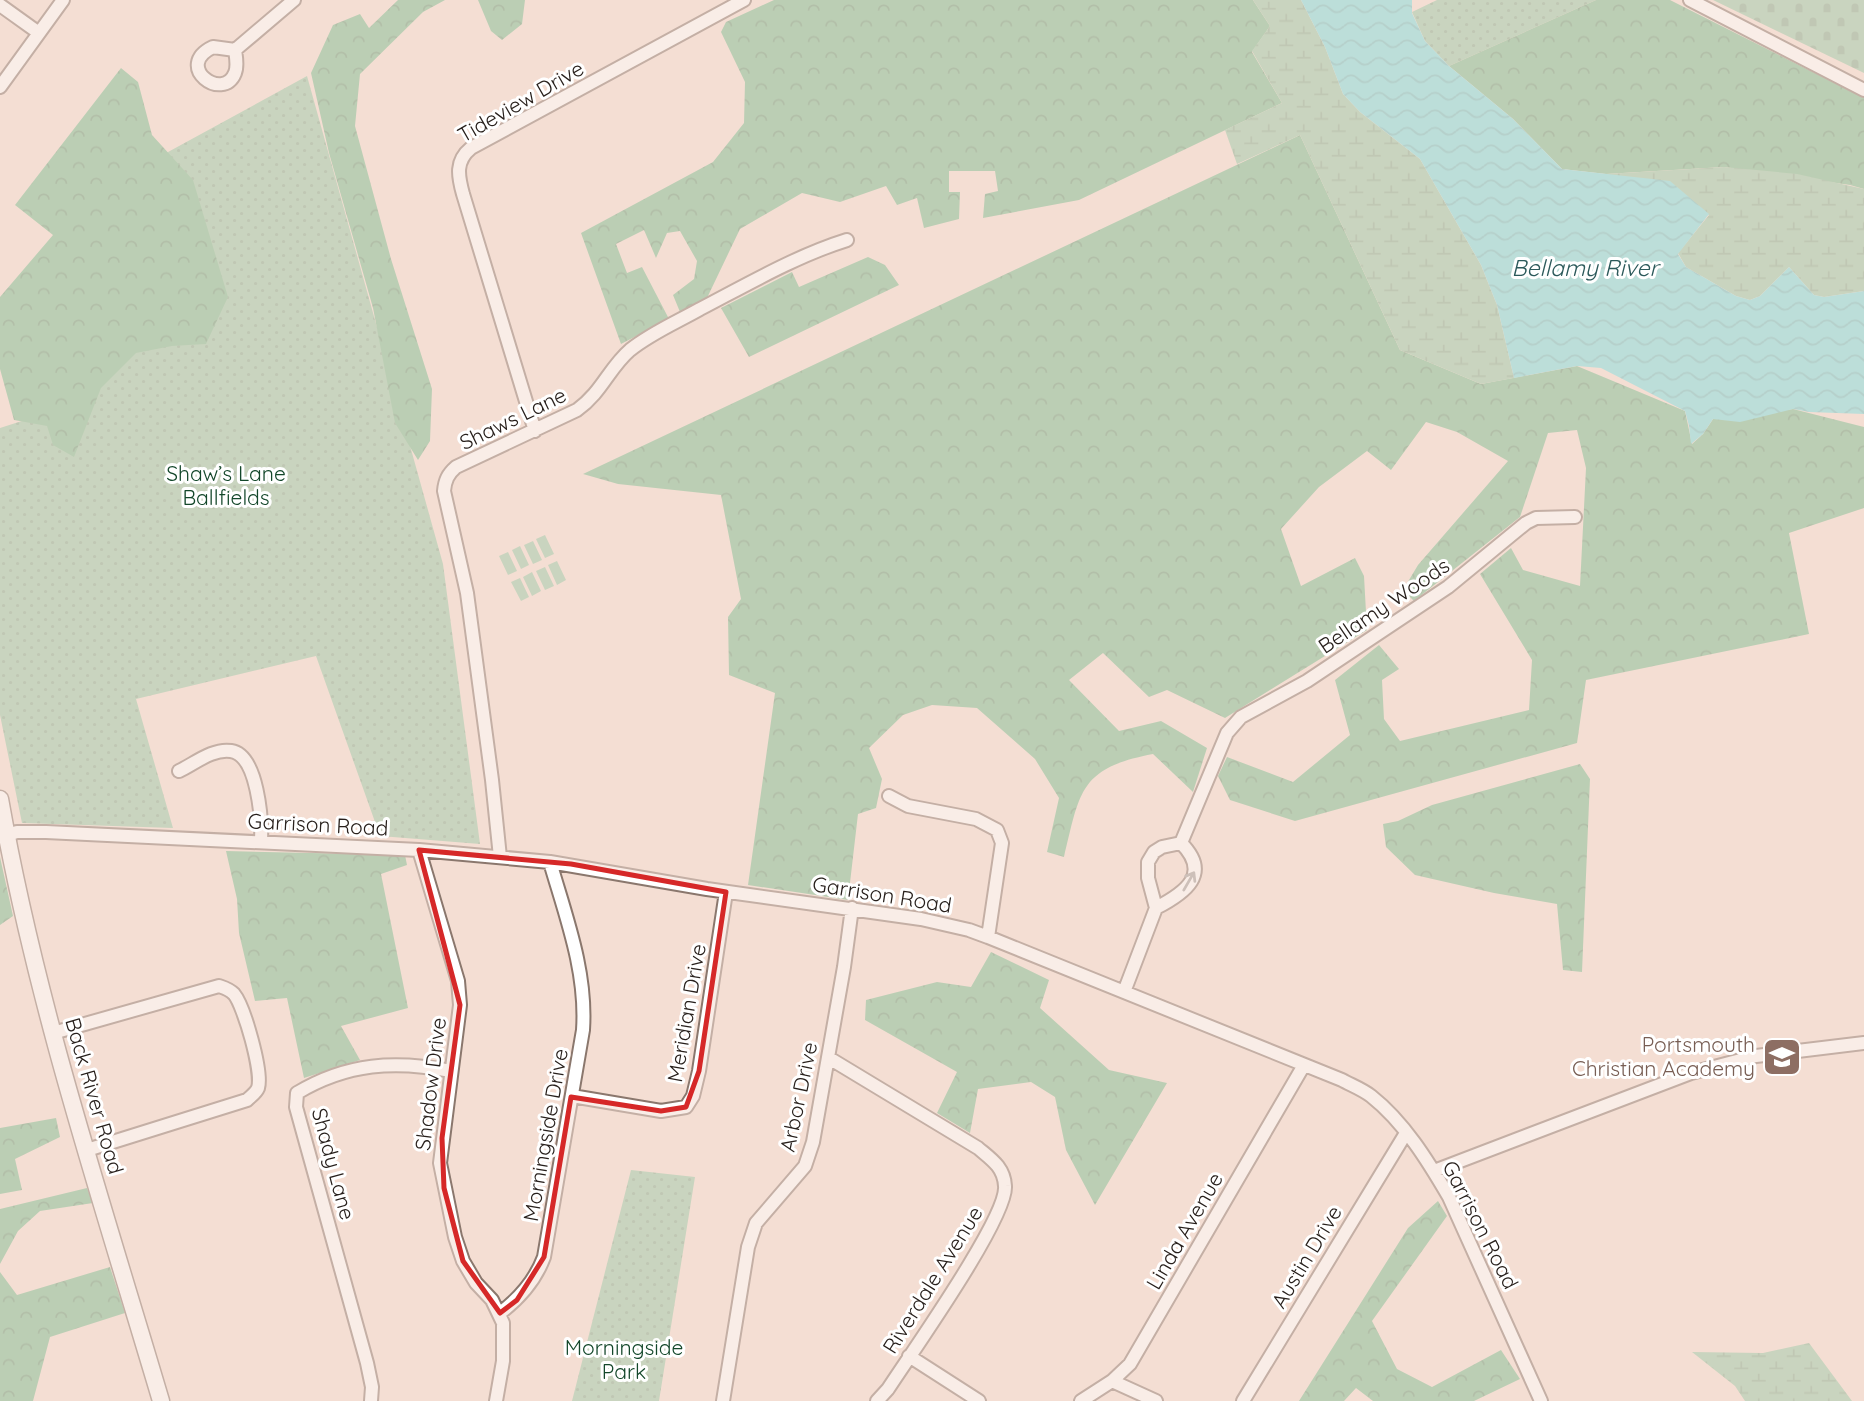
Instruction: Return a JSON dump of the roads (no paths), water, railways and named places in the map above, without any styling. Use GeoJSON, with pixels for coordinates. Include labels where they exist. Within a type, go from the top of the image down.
{"type":"FeatureCollection","features":[{"type":"Feature","properties":{"kind":"street"},"geometry":{"type":"LineString","coordinates":[[0,87],[63,0]]}},
{"type":"Feature","properties":{"kind":"street"},"geometry":{"type":"LineString","coordinates":[[235,50],[294,0]]}},
{"type":"Feature","properties":{"kind":"street"},"geometry":{"type":"LineString","coordinates":[[1690,0],[1864,90]]}},
{"type":"Feature","properties":{"kind":"street","name":"Tideview Drive"},"geometry":{"type":"LineString","coordinates":[[535,431],[463,194],[459,178],[460,161],[471,148],[741,1]]}},
{"type":"Feature","properties":{"kind":"street"},"geometry":{"type":"LineString","coordinates":[[0,5],[39,33]]}},
{"type":"Feature","properties":{"kind":"street","name":"Shaws Lane"},"geometry":{"type":"LineString","coordinates":[[500,857],[467,593],[444,482],[456,467],[577,411],[591,400],[622,358],[649,336],[800,259],[847,240]]}},
{"type":"Feature","properties":{"kind":"street","name":"Bellamy Woods"},"geometry":{"type":"LineString","coordinates":[[1181,843],[1221,745],[1232,725],[1241,717],[1315,676],[1448,587],[1526,523],[1536,518],[1575,517]]}},
{"type":"Feature","properties":{"kind":"street"},"geometry":{"type":"LineString","coordinates":[[179,771],[219,751],[237,753],[248,767],[260,803],[261,841]]}},
{"type":"Feature","properties":{"kind":"street"},"geometry":{"type":"LineString","coordinates":[[889,796],[908,806],[976,819],[997,830],[1002,843],[988,937]]}},
{"type":"Feature","properties":{"kind":"street","name":"Back River Road"},"geometry":{"type":"LineString","coordinates":[[0,799],[35,965],[53,1033],[162,1401]]}},
{"type":"Feature","properties":{"kind":"street","name":"Garrison Road"},"geometry":{"type":"LineString","coordinates":[[7,835],[17,832],[46,832],[261,841],[419,850],[550,862],[726,892],[933,921],[988,937],[1342,1080],[1371,1096],[1406,1133],[1434,1171],[1461,1221],[1541,1401]]}},
{"type":"Feature","properties":{"kind":"street"},"geometry":{"type":"LineString","coordinates":[[1124,992],[1156,908],[1148,877],[1148,862],[1154,852],[1181,843],[1193,860],[1193,879],[1178,896],[1156,908]]}},
{"type":"Feature","properties":{"kind":"street","name":"Shadow Drive"},"geometry":{"type":"LineString","coordinates":[[419,850],[458,981],[460,1005],[440,1163],[444,1188],[463,1261],[476,1283],[500,1313]]}},
{"type":"Feature","properties":{"kind":"street","name":"Morningside Drive"},"geometry":{"type":"LineString","coordinates":[[500,1313],[525,1290],[540,1269],[544,1257],[583,1030],[585,1005],[577,956],[550,862]]}},
{"type":"Feature","properties":{"kind":"street","name":"Meridian Drive"},"geometry":{"type":"LineString","coordinates":[[572,1096],[662,1111],[686,1107],[693,1096],[699,1071],[726,892]]}},
{"type":"Feature","properties":{"kind":"street","name":"Arbor Drive"},"geometry":{"type":"LineString","coordinates":[[723,1401],[748,1247],[756,1223],[804,1166],[813,1142],[852,908]]}},
{"type":"Feature","properties":{"kind":"street"},"geometry":{"type":"LineString","coordinates":[[53,1033],[219,986],[229,989],[236,996],[246,1022],[259,1078],[258,1087],[247,1100],[87,1150]]}},
{"type":"Feature","properties":{"kind":"street"},"geometry":{"type":"LineString","coordinates":[[1434,1171],[1691,1073],[1767,1054],[1864,1043]]}},
{"type":"Feature","properties":{"kind":"street","name":"Riverdale Avenue"},"geometry":{"type":"LineString","coordinates":[[829,1058],[978,1148],[998,1164],[1006,1188],[999,1212],[948,1299],[888,1389],[877,1401]]}},
{"type":"Feature","properties":{"kind":"street","name":"Shady Lane"},"geometry":{"type":"LineString","coordinates":[[371,1401],[372,1387],[367,1363],[296,1107],[297,1093],[318,1080],[367,1067],[418,1065],[451,1071]]}},
{"type":"Feature","properties":{"kind":"street","name":"Linda Avenue"},"geometry":{"type":"LineString","coordinates":[[1081,1401],[1112,1381],[1130,1364],[1304,1065]]}},
{"type":"Feature","properties":{"kind":"street","name":"Austin Drive"},"geometry":{"type":"LineString","coordinates":[[1243,1401],[1406,1133]]}},
{"type":"Feature","properties":{"kind":"street"},"geometry":{"type":"LineString","coordinates":[[496,1401],[505,1336],[500,1313]]}},
{"type":"Feature","properties":{"kind":"street"},"geometry":{"type":"LineString","coordinates":[[909,1356],[979,1401]]}},
{"type":"Feature","properties":{"kind":"street"},"geometry":{"type":"LineString","coordinates":[[1112,1381],[1156,1401]]}},
{"type":"Feature","properties":{"kind":"water","name":"Bellamy River"},"geometry":{"type":"Polygon","coordinates":[[[1301,0],[1412,0],[1412,13],[1425,41],[1449,66],[1513,119],[1562,169],[1670,181],[1709,214],[1678,254],[1686,267],[1736,296],[1750,300],[1760,296],[1789,267],[1814,295],[1824,297],[1864,291],[1864,414],[1793,409],[1740,422],[1713,419],[1703,434],[1691,444],[1685,411],[1601,368],[1577,366],[1514,378],[1497,305],[1481,265],[1420,159],[1360,112],[1343,94],[1325,47],[1301,0]]]}},
{"type":"Feature","properties":{"kind":"place","name":"Portsmouth Christian Academy"},"geometry":{"type":"Point","coordinates":[1782,1057]}},
{"type":"Feature","properties":{"kind":"park label","name":"Shaw’s Lane Ballfields"},"geometry":{"type":"Point","coordinates":[226,486]}},
{"type":"Feature","properties":{"kind":"park label","name":"Morningside Park"},"geometry":{"type":"Point","coordinates":[624,1360]}}]}
